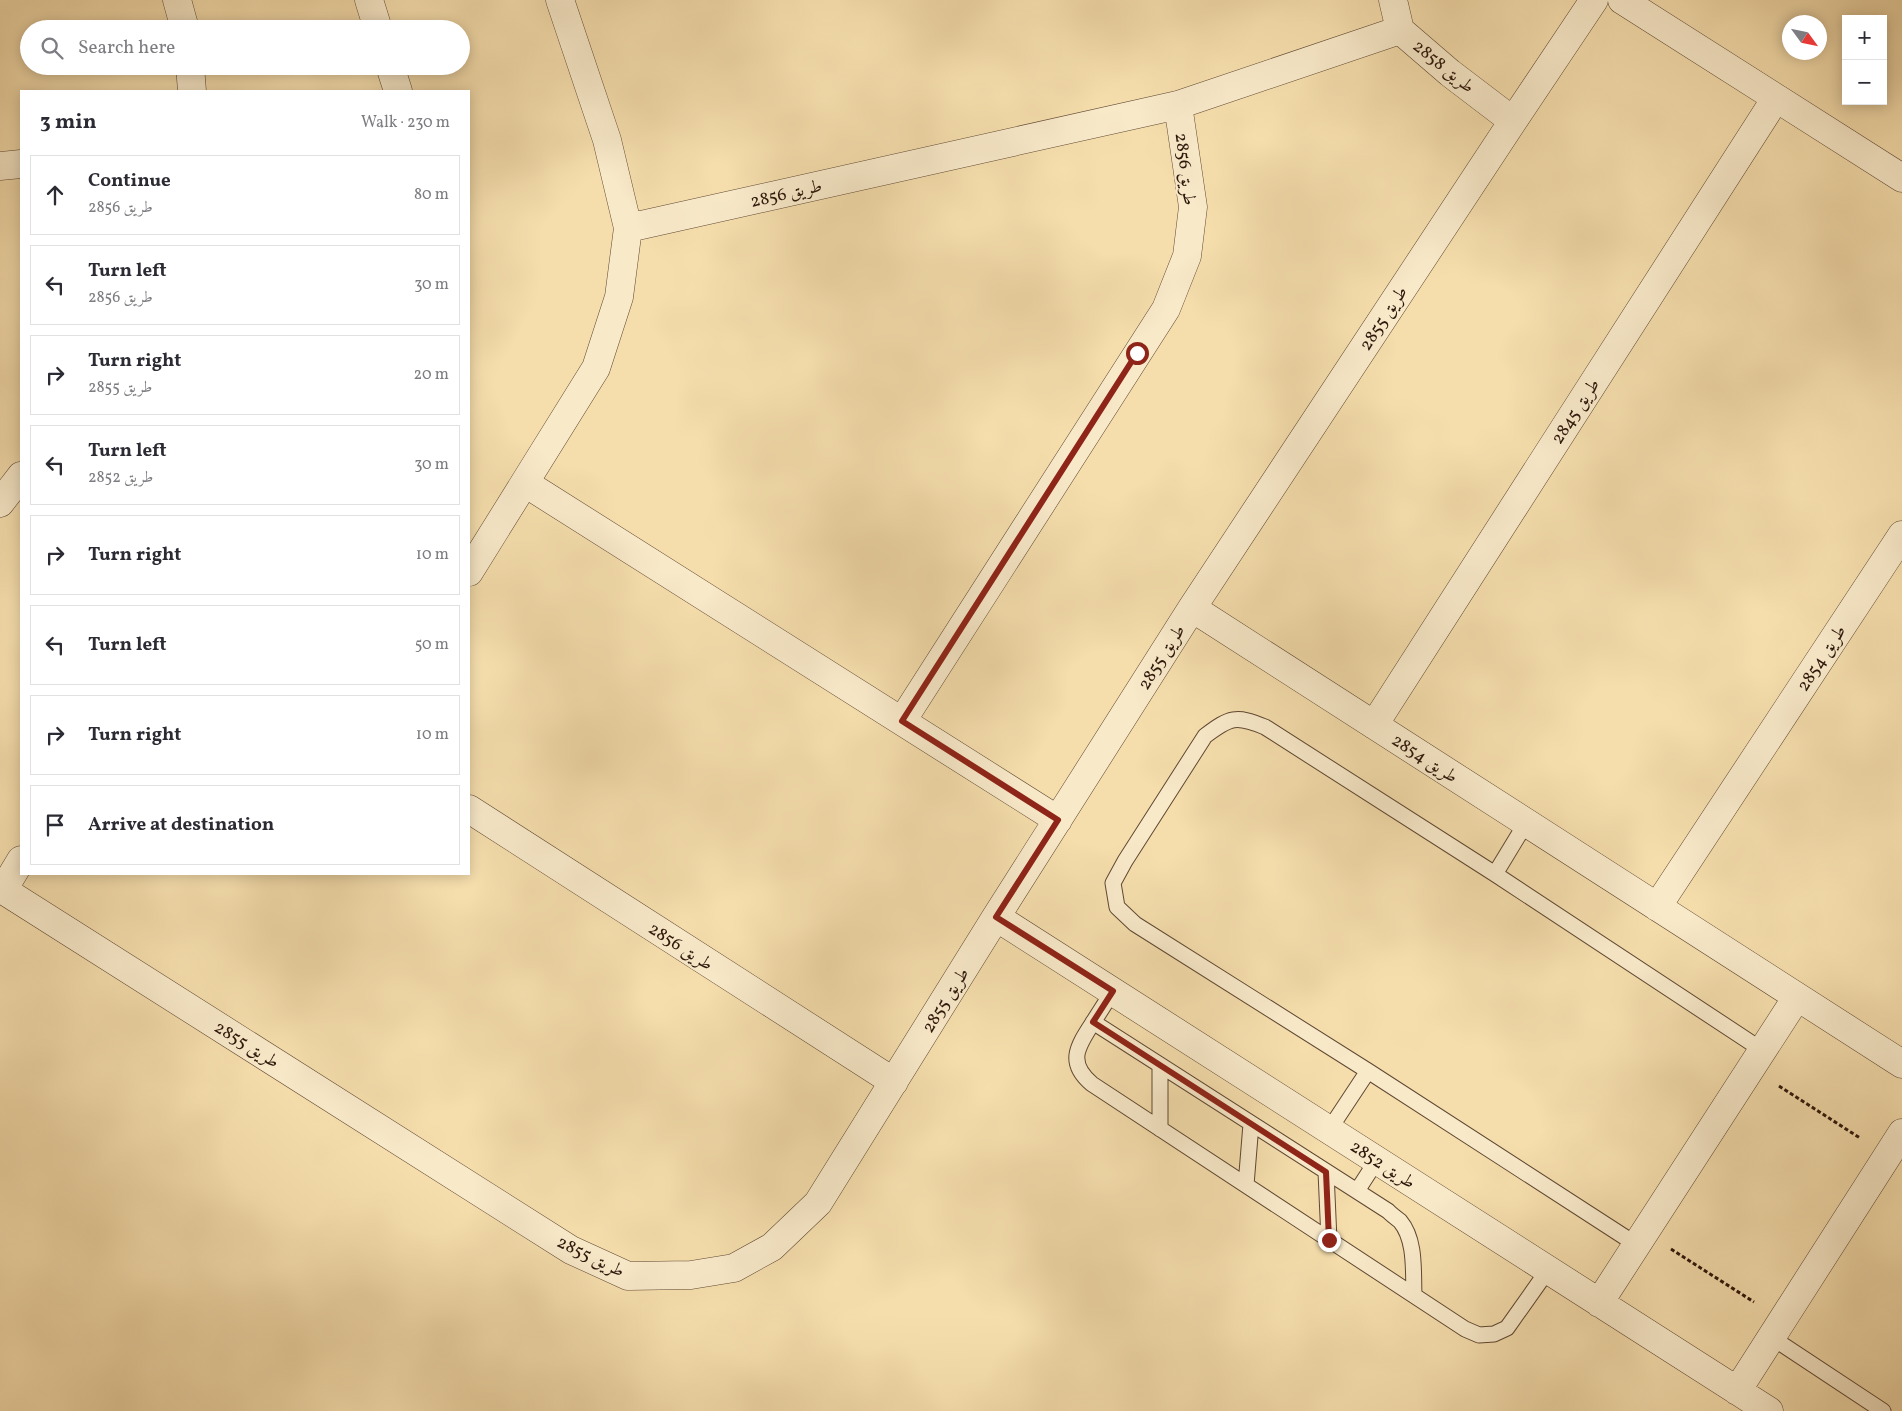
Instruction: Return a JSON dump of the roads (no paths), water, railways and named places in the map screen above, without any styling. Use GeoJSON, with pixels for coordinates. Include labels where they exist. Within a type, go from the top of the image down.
{"type":"FeatureCollection","features":[{"type":"Feature","properties":{"kind":"street"},"geometry":{"type":"LineString","coordinates":[[177,0],[183,20]]}},
{"type":"Feature","properties":{"kind":"street"},"geometry":{"type":"LineString","coordinates":[[369,0],[375,20]]}},
{"type":"Feature","properties":{"kind":"street"},"geometry":{"type":"LineString","coordinates":[[470,570],[596,368],[619,297],[628,228],[607,140],[560,0]]}},
{"type":"Feature","properties":{"kind":"street","name":"طريق 2858"},"geometry":{"type":"LineString","coordinates":[[1393,0],[1400,30],[1450,73],[1512,121]]}},
{"type":"Feature","properties":{"kind":"street","name":"طريق 2855"},"geometry":{"type":"LineString","coordinates":[[1,889],[571,1250],[628,1276],[691,1275],[734,1268],[772,1247],[818,1203],[1192,608],[1512,121],[1594,0]]}},
{"type":"Feature","properties":{"kind":"street"},"geometry":{"type":"LineString","coordinates":[[1622,0],[1902,178]]}},
{"type":"Feature","properties":{"kind":"street","name":"طريق 2856"},"geometry":{"type":"LineString","coordinates":[[628,228],[1178,105],[1400,30]]}},
{"type":"Feature","properties":{"kind":"street"},"geometry":{"type":"LineString","coordinates":[[191,75],[192,90]]}},
{"type":"Feature","properties":{"kind":"street"},"geometry":{"type":"LineString","coordinates":[[393,75],[398,90]]}},
{"type":"Feature","properties":{"kind":"street","name":"طريق 2845"},"geometry":{"type":"LineString","coordinates":[[1374,725],[1776,98]]}},
{"type":"Feature","properties":{"kind":"street","name":"طريق 2856"},"geometry":{"type":"LineString","coordinates":[[902,721],[1166,309],[1187,256],[1193,207],[1178,105]]}},
{"type":"Feature","properties":{"kind":"street"},"geometry":{"type":"LineString","coordinates":[[0,166],[20,164]]}},
{"type":"Feature","properties":{"kind":"street"},"geometry":{"type":"LineString","coordinates":[[0,503],[20,477]]}},
{"type":"Feature","properties":{"kind":"street"},"geometry":{"type":"LineString","coordinates":[[525,483],[1058,820]]}},
{"type":"Feature","properties":{"kind":"street","name":"طريق 2854"},"geometry":{"type":"LineString","coordinates":[[1658,907],[1902,535]]}},
{"type":"Feature","properties":{"kind":"street","name":"طريق 2854"},"geometry":{"type":"LineString","coordinates":[[1192,608],[1902,1064]]}},
{"type":"Feature","properties":{"kind":"street","name":"طريق 2856"},"geometry":{"type":"LineString","coordinates":[[470,810],[894,1082]]}},
{"type":"Feature","properties":{"kind":"street"},"geometry":{"type":"LineString","coordinates":[[1,889],[20,861]]}},
{"type":"Feature","properties":{"kind":"street","name":"طريق 2852"},"geometry":{"type":"LineString","coordinates":[[996,917],[1769,1411]]}},
{"type":"Feature","properties":{"kind":"street"},"geometry":{"type":"LineString","coordinates":[[1599,1303],[1797,996]]}},
{"type":"Feature","properties":{"kind":"street"},"geometry":{"type":"LineString","coordinates":[[1737,1391],[1897,1143]]}},
{"type":"Feature","properties":{"kind":"lane"},"geometry":{"type":"LineString","coordinates":[[1640,1239],[1135,924],[1117,907],[1113,883],[1125,861],[1206,736],[1223,722],[1245,719],[1265,727],[1495,874],[1756,1059]]}},
{"type":"Feature","properties":{"kind":"lane"},"geometry":{"type":"LineString","coordinates":[[1495,874],[1526,823]]}},
{"type":"Feature","properties":{"kind":"lane"},"geometry":{"type":"LineString","coordinates":[[1113,991],[1080,1042],[1076,1053],[1082,1076],[1465,1329],[1479,1334],[1494,1334],[1507,1328],[1548,1270]]}},
{"type":"Feature","properties":{"kind":"lane"},"geometry":{"type":"LineString","coordinates":[[1093,1022],[1388,1211],[1400,1222],[1408,1235],[1412,1251],[1414,1295]]}},
{"type":"Feature","properties":{"kind":"lane"},"geometry":{"type":"LineString","coordinates":[[1160,1065],[1160,1129]]}},
{"type":"Feature","properties":{"kind":"lane"},"geometry":{"type":"LineString","coordinates":[[1329,1130],[1368,1071]]}},
{"type":"Feature","properties":{"kind":"lane"},"geometry":{"type":"LineString","coordinates":[[1246,1185],[1251,1124]]}},
{"type":"Feature","properties":{"kind":"lane"},"geometry":{"type":"LineString","coordinates":[[1357,1191],[1377,1160]]}},
{"type":"Feature","properties":{"kind":"lane"},"geometry":{"type":"LineString","coordinates":[[1326,1172],[1329,1240]]}},
{"type":"Feature","properties":{"kind":"lane"},"geometry":{"type":"LineString","coordinates":[[1777,1328],[1883,1411]]}}]}
